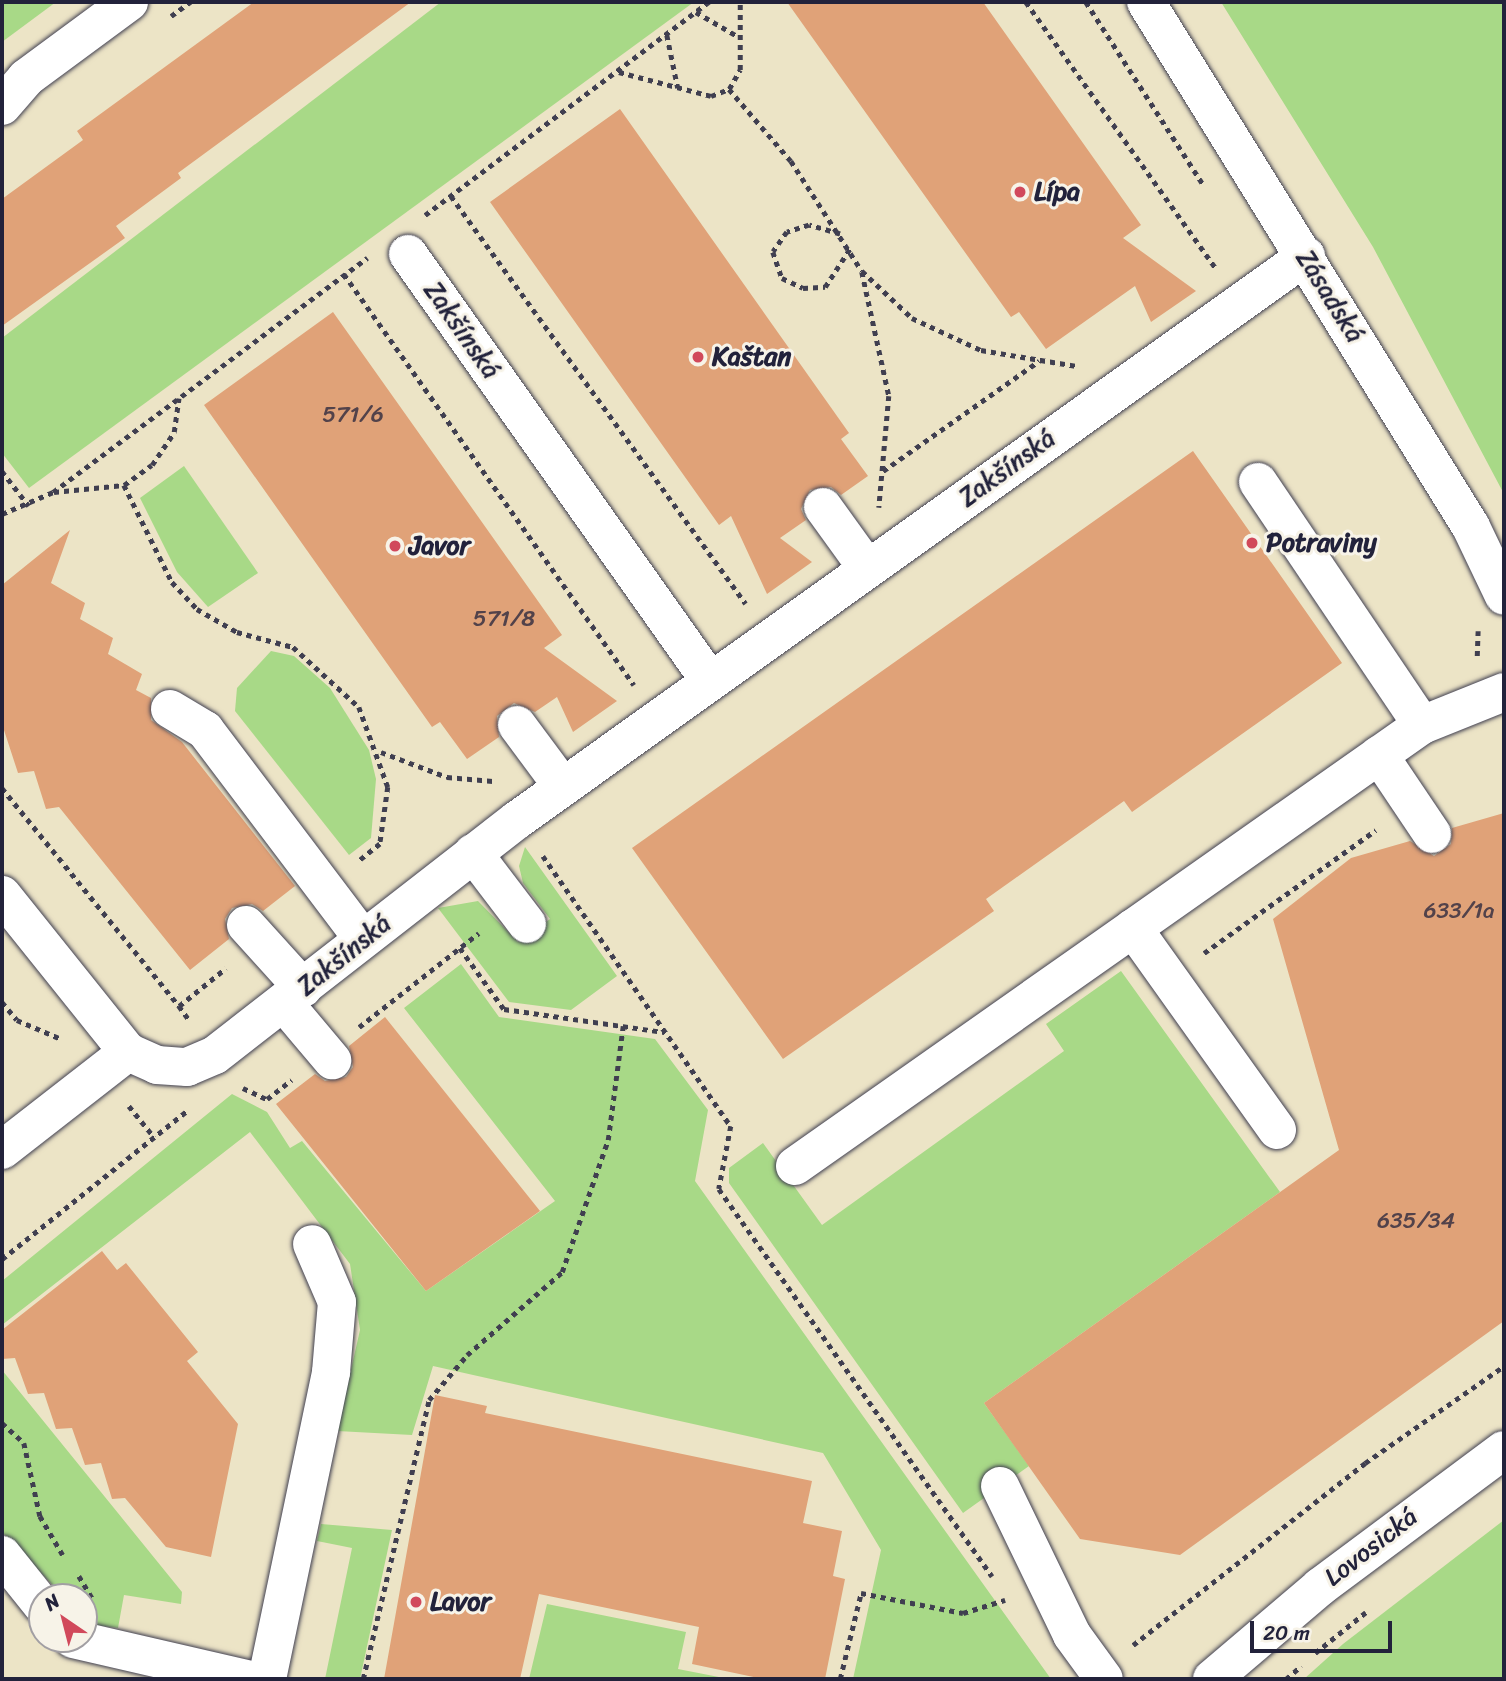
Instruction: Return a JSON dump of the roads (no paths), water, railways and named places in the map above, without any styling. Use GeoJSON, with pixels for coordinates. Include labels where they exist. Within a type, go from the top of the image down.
{"type":"FeatureCollection","features":[{"type":"Feature","properties":{"kind":"street"},"geometry":{"type":"LineString","coordinates":[[2,106],[26,78],[129,2]]}},
{"type":"Feature","properties":{"kind":"street","name":"Zásadská"},"geometry":{"type":"LineString","coordinates":[[1146,2],[1306,256],[1471,527],[1504,596]]}},
{"type":"Feature","properties":{"kind":"street","name":"Zakšínská"},"geometry":{"type":"LineString","coordinates":[[408,254],[710,681]]}},
{"type":"Feature","properties":{"kind":"street","name":"Zakšínská"},"geometry":{"type":"LineString","coordinates":[[2,895],[128,1052],[157,1065],[187,1067],[230,1046],[517,820],[1306,256]]}},
{"type":"Feature","properties":{"kind":"street"},"geometry":{"type":"LineString","coordinates":[[1258,482],[1422,725]]}},
{"type":"Feature","properties":{"kind":"street"},"geometry":{"type":"LineString","coordinates":[[824,507],[867,568]]}},
{"type":"Feature","properties":{"kind":"street"},"geometry":{"type":"LineString","coordinates":[[795,1166],[1422,725],[1504,692]]}},
{"type":"Feature","properties":{"kind":"street"},"geometry":{"type":"LineString","coordinates":[[170,709],[205,730],[363,939]]}},
{"type":"Feature","properties":{"kind":"street"},"geometry":{"type":"LineString","coordinates":[[517,725],[563,787]]}},
{"type":"Feature","properties":{"kind":"street"},"geometry":{"type":"LineString","coordinates":[[1379,755],[1432,834]]}},
{"type":"Feature","properties":{"kind":"street"},"geometry":{"type":"LineString","coordinates":[[473,853],[527,924]]}},
{"type":"Feature","properties":{"kind":"street"},"geometry":{"type":"LineString","coordinates":[[1133,928],[1277,1130]]}},
{"type":"Feature","properties":{"kind":"street"},"geometry":{"type":"LineString","coordinates":[[253,933],[332,1060]]}},
{"type":"Feature","properties":{"kind":"street"},"geometry":{"type":"LineString","coordinates":[[2,1150],[128,1052]]}},
{"type":"Feature","properties":{"kind":"street"},"geometry":{"type":"LineString","coordinates":[[267,1679],[331,1372],[337,1302],[312,1244]]}},
{"type":"Feature","properties":{"kind":"street","name":"Lovosická"},"geometry":{"type":"LineString","coordinates":[[1212,1679],[1415,1513],[1504,1450]]}},
{"type":"Feature","properties":{"kind":"street"},"geometry":{"type":"LineString","coordinates":[[1000,1486],[1072,1635],[1101,1676]]}},
{"type":"Feature","properties":{"kind":"street"},"geometry":{"type":"LineString","coordinates":[[2,1555],[28,1588]]}},
{"type":"Feature","properties":{"kind":"street"},"geometry":{"type":"LineString","coordinates":[[98,1646],[246,1679]]}},
{"type":"Feature","properties":{"kind":"place","name":"Lípa"},"geometry":{"type":"Point","coordinates":[1020,192]}},
{"type":"Feature","properties":{"kind":"place","name":"Kaštan"},"geometry":{"type":"Point","coordinates":[698,357]}},
{"type":"Feature","properties":{"kind":"place","name":"Potraviny"},"geometry":{"type":"Point","coordinates":[1252,543]}},
{"type":"Feature","properties":{"kind":"place","name":"Javor"},"geometry":{"type":"Point","coordinates":[395,546]}},
{"type":"Feature","properties":{"kind":"place","name":"Lavor"},"geometry":{"type":"Point","coordinates":[416,1602]}}]}
